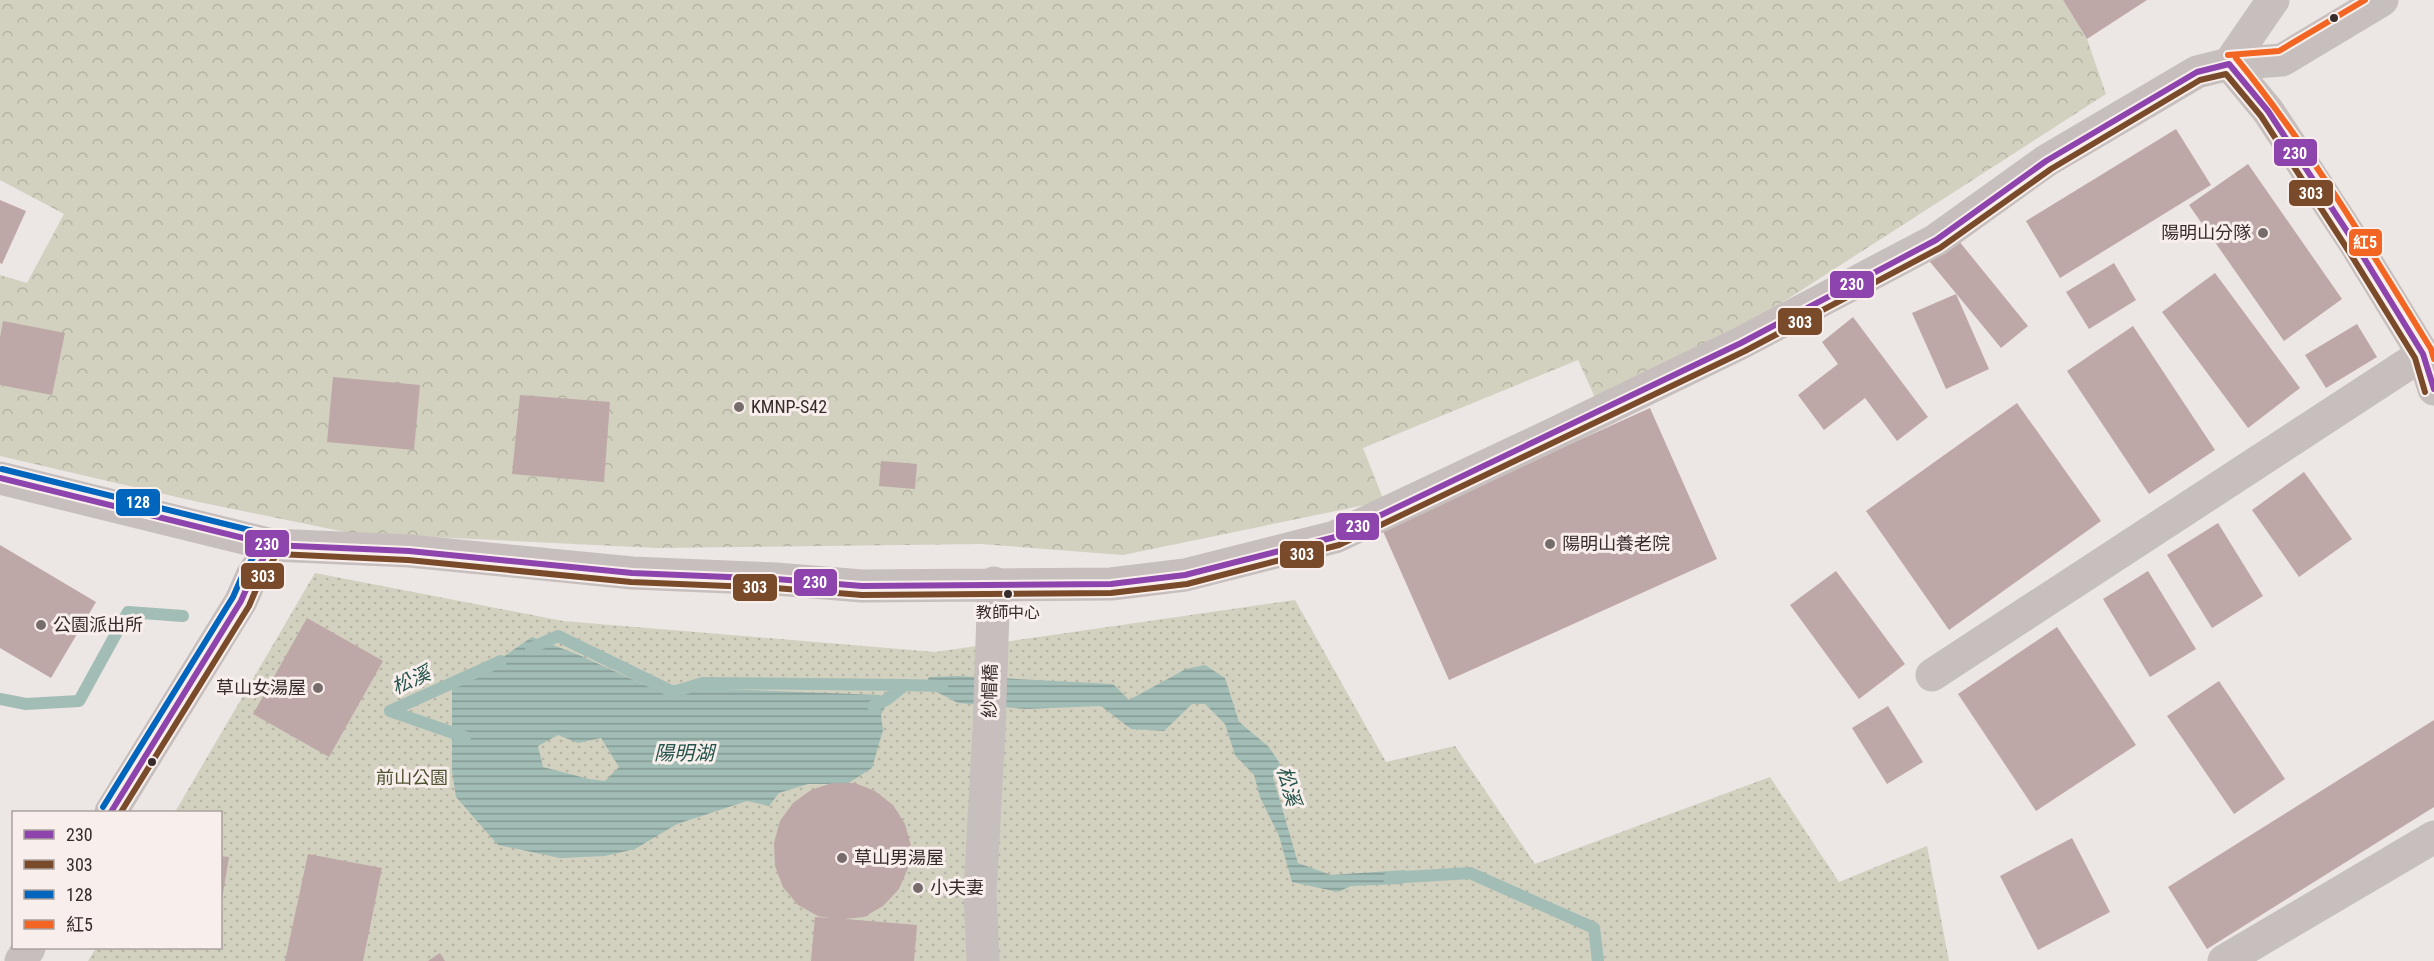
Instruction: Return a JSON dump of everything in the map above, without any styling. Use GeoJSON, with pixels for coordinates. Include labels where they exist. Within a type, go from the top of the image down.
{"type":"FeatureCollection","features":[{"type":"Feature","properties":{"kind":"street"},"geometry":{"type":"LineString","coordinates":[[2229,64],[2273,0]]}},
{"type":"Feature","properties":{"kind":"street"},"geometry":{"type":"LineString","coordinates":[[0,478],[272,545],[409,550],[632,573],[776,579],[862,586],[994,583],[1111,584],[1185,575],[1335,537],[1357,528],[1741,343],[1936,240],[2046,161],[2197,72],[2229,64],[2282,60],[2382,0]]}},
{"type":"Feature","properties":{"kind":"street"},"geometry":{"type":"LineString","coordinates":[[2229,64],[2268,111],[2423,354],[2434,389]]}},
{"type":"Feature","properties":{"kind":"street"},"geometry":{"type":"LineString","coordinates":[[1932,675],[2423,354]]}},
{"type":"Feature","properties":{"kind":"street"},"geometry":{"type":"LineString","coordinates":[[112,811],[241,601],[252,576],[272,545]]}},
{"type":"Feature","properties":{"kind":"street","name":"紗帽橋"},"geometry":{"type":"LineString","coordinates":[[983,961],[980,893],[994,583]]}},
{"type":"Feature","properties":{"kind":"street"},"geometry":{"type":"LineString","coordinates":[[2224,961],[2434,837]]}},
{"type":"Feature","properties":{"kind":"green space"},"geometry":{"type":"Polygon","coordinates":[[[0,0],[2063,0],[2087,39],[2106,94],[1735,333],[1597,402],[1578,360],[1363,448],[1384,501],[1123,555],[981,544],[657,548],[350,533],[194,501],[0,456],[0,275],[27,283],[64,214],[0,180],[0,0]]]}},
{"type":"Feature","properties":{"kind":"green space","name":"前山公園"},"geometry":{"type":"Polygon","coordinates":[[[315,573],[563,621],[935,652],[1295,600],[1386,762],[1455,746],[1535,864],[1770,777],[1839,882],[1927,846],[1949,961],[88,961],[95,949],[222,949],[222,811],[176,811],[315,573]]]}},
{"type":"Feature","properties":{"kind":"water","name":"陽明湖"},"geometry":{"type":"Polygon","coordinates":[[[532,637],[579,655],[647,686],[880,695],[887,703],[881,715],[883,730],[872,768],[847,784],[808,784],[779,793],[769,806],[747,801],[677,824],[635,849],[605,856],[560,858],[498,845],[456,797],[452,771],[452,688],[490,666],[532,637]],[[558,735],[538,746],[543,767],[605,781],[619,767],[601,738],[578,743],[558,735]]]}},
{"type":"Feature","properties":{"kind":"water"},"geometry":{"type":"Polygon","coordinates":[[[1205,665],[1225,678],[1239,722],[1269,747],[1280,764],[1273,777],[1298,863],[1331,875],[1405,870],[1403,884],[1351,886],[1338,892],[1292,882],[1279,836],[1260,797],[1254,775],[1235,755],[1225,724],[1205,704],[1192,704],[1164,731],[1131,729],[1101,706],[1025,709],[958,703],[925,686],[929,677],[958,676],[1113,684],[1129,700],[1186,669],[1205,665]]]}},
{"type":"Feature","properties":{"kind":"building"},"geometry":{"type":"Polygon","coordinates":[[[2063,0],[2147,0],[2087,39],[2063,0]]]}},
{"type":"Feature","properties":{"kind":"building"},"geometry":{"type":"Polygon","coordinates":[[[2176,129],[2211,185],[2060,278],[2026,221],[2176,129]]]}},
{"type":"Feature","properties":{"kind":"building"},"geometry":{"type":"Polygon","coordinates":[[[2248,164],[2342,299],[2284,341],[2189,205],[2248,164]]]}},
{"type":"Feature","properties":{"kind":"building"},"geometry":{"type":"Polygon","coordinates":[[[0,200],[26,211],[2,264],[0,263],[0,200]]]}},
{"type":"Feature","properties":{"kind":"building"},"geometry":{"type":"Polygon","coordinates":[[[1954,235],[2028,326],[2001,348],[1926,257],[1954,235]]]}},
{"type":"Feature","properties":{"kind":"building"},"geometry":{"type":"Polygon","coordinates":[[[2114,263],[2136,300],[2089,329],[2066,292],[2114,263]]]}},
{"type":"Feature","properties":{"kind":"building"},"geometry":{"type":"Polygon","coordinates":[[[2215,273],[2300,388],[2248,428],[2162,312],[2215,273]]]}},
{"type":"Feature","properties":{"kind":"building"},"geometry":{"type":"Polygon","coordinates":[[[1956,294],[1989,369],[1946,389],[1912,313],[1956,294]]]}},
{"type":"Feature","properties":{"kind":"building"},"geometry":{"type":"Polygon","coordinates":[[[1853,317],[1928,417],[1897,441],[1865,398],[1824,430],[1798,395],[1838,364],[1822,342],[1853,317]]]}},
{"type":"Feature","properties":{"kind":"building"},"geometry":{"type":"Polygon","coordinates":[[[3,321],[65,333],[52,395],[0,385],[0,338],[3,321]]]}},
{"type":"Feature","properties":{"kind":"building"},"geometry":{"type":"Polygon","coordinates":[[[2357,324],[2377,357],[2326,388],[2305,355],[2357,324]]]}},
{"type":"Feature","properties":{"kind":"building"},"geometry":{"type":"Polygon","coordinates":[[[2133,326],[2215,450],[2149,494],[2067,371],[2133,326]]]}},
{"type":"Feature","properties":{"kind":"building"},"geometry":{"type":"Polygon","coordinates":[[[333,377],[420,385],[414,450],[327,442],[333,377]]]}},
{"type":"Feature","properties":{"kind":"building"},"geometry":{"type":"Polygon","coordinates":[[[520,395],[610,402],[604,482],[512,474],[520,395]]]}},
{"type":"Feature","properties":{"kind":"building"},"geometry":{"type":"Polygon","coordinates":[[[2017,403],[2101,521],[1949,630],[1866,511],[2017,403]]]}},
{"type":"Feature","properties":{"kind":"building","name":"陽明山養老院"},"geometry":{"type":"Polygon","coordinates":[[[1650,408],[1717,559],[1449,680],[1382,529],[1650,408]]]}},
{"type":"Feature","properties":{"kind":"building"},"geometry":{"type":"Polygon","coordinates":[[[881,461],[917,464],[915,489],[879,486],[881,461]]]}},
{"type":"Feature","properties":{"kind":"building"},"geometry":{"type":"Polygon","coordinates":[[[2304,472],[2352,539],[2299,577],[2252,510],[2304,472]]]}},
{"type":"Feature","properties":{"kind":"building"},"geometry":{"type":"Polygon","coordinates":[[[2218,523],[2263,596],[2212,628],[2167,555],[2218,523]]]}},
{"type":"Feature","properties":{"kind":"building","name":"公園派出所"},"geometry":{"type":"Polygon","coordinates":[[[0,545],[96,602],[51,678],[0,648],[0,545]]]}},
{"type":"Feature","properties":{"kind":"building"},"geometry":{"type":"Polygon","coordinates":[[[1836,571],[1905,664],[1859,699],[1790,605],[1836,571]]]}},
{"type":"Feature","properties":{"kind":"building"},"geometry":{"type":"Polygon","coordinates":[[[2148,571],[2196,649],[2150,677],[2103,599],[2148,571]]]}},
{"type":"Feature","properties":{"kind":"building","name":"草山女湯屋"},"geometry":{"type":"Polygon","coordinates":[[[307,618],[383,661],[329,757],[253,714],[307,618]]]}},
{"type":"Feature","properties":{"kind":"building"},"geometry":{"type":"Polygon","coordinates":[[[2057,627],[2136,745],[2036,811],[1958,694],[2057,627]]]}},
{"type":"Feature","properties":{"kind":"building"},"geometry":{"type":"Polygon","coordinates":[[[2219,681],[2285,779],[2234,814],[2167,716],[2219,681]]]}},
{"type":"Feature","properties":{"kind":"building"},"geometry":{"type":"Polygon","coordinates":[[[1888,706],[1923,762],[1887,784],[1852,728],[1888,706]]]}},
{"type":"Feature","properties":{"kind":"building"},"geometry":{"type":"Polygon","coordinates":[[[2434,720],[2434,807],[2207,949],[2168,887],[2434,720]]]}},
{"type":"Feature","properties":{"kind":"building","name":"草山男湯屋"},"geometry":{"type":"Polygon","coordinates":[[[832,783],[855,783],[875,791],[893,805],[905,824],[911,846],[908,868],[899,889],[883,906],[864,917],[845,919],[917,925],[914,961],[811,961],[815,917],[830,918],[818,916],[798,905],[783,887],[775,866],[774,843],[780,821],[793,803],[811,790],[832,783]]]}},
{"type":"Feature","properties":{"kind":"building"},"geometry":{"type":"Polygon","coordinates":[[[2072,838],[2110,912],[2038,950],[2000,876],[2072,838]]]}},
{"type":"Feature","properties":{"kind":"building"},"geometry":{"type":"Polygon","coordinates":[[[308,854],[382,868],[363,961],[285,961],[308,854]]]}},
{"type":"Feature","properties":{"kind":"building"},"geometry":{"type":"Polygon","coordinates":[[[222,856],[229,857],[222,899],[222,856]]]}},
{"type":"Feature","properties":{"kind":"building"},"geometry":{"type":"Polygon","coordinates":[[[440,953],[445,961],[428,961],[440,953]]]}},
{"type":"Feature","properties":{"kind":"waterway","name":"松溪"},"geometry":{"type":"LineString","coordinates":[[0,699],[26,704],[79,701],[128,612],[183,616]]}},
{"type":"Feature","properties":{"kind":"waterway","name":"松溪"},"geometry":{"type":"LineString","coordinates":[[531,648],[558,636],[673,692],[703,683],[905,685]]}},
{"type":"Feature","properties":{"kind":"waterway","name":"松溪"},"geometry":{"type":"LineString","coordinates":[[390,711],[501,661]]}},
{"type":"Feature","properties":{"kind":"waterway","name":"松溪"},"geometry":{"type":"LineString","coordinates":[[873,706],[886,700],[905,685],[942,686]]}},
{"type":"Feature","properties":{"kind":"waterway","name":"松溪"},"geometry":{"type":"LineString","coordinates":[[390,711],[465,737]]}},
{"type":"Feature","properties":{"kind":"waterway","name":"松溪"},"geometry":{"type":"LineString","coordinates":[[1389,878],[1470,873],[1594,928],[1598,961]]}},
{"type":"Feature","properties":{"kind":"transit line","name":"紅5"},"geometry":{"type":"LineString","coordinates":[[2228,55],[2279,51],[2365,0]]}},
{"type":"Feature","properties":{"kind":"transit line","name":"紅5"},"geometry":{"type":"LineString","coordinates":[[2236,58],[2289,128],[2338,200],[2431,349],[2434,359]]}},
{"type":"Feature","properties":{"kind":"transit line","name":"230"},"geometry":{"type":"LineString","coordinates":[[0,478],[272,545],[409,551],[632,573],[776,579],[862,586],[1111,584],[1185,575],[1335,537],[1741,343],[1936,240],[2046,161],[2197,72],[2229,64],[2268,111],[2356,245],[2423,354],[2434,389]]}},
{"type":"Feature","properties":{"kind":"transit line","name":"303"},"geometry":{"type":"LineString","coordinates":[[122,811],[249,606],[260,580],[277,554],[408,560],[631,582],[775,588],[862,595],[1111,593],[1187,584],[1339,545],[1745,351],[1940,248],[2051,169],[2200,80],[2226,74],[2261,116],[2348,250],[2415,358],[2425,392]]}},
{"type":"Feature","properties":{"kind":"transit line","name":"128"},"geometry":{"type":"LineString","coordinates":[[2,469],[274,536]]}},
{"type":"Feature","properties":{"kind":"transit line","name":"128"},"geometry":{"type":"LineString","coordinates":[[103,807],[233,597],[244,572],[264,540]]}},
{"type":"Feature","properties":{"kind":"transit line","name":"230"},"geometry":{"type":"LineString","coordinates":[[112,811],[241,601],[252,576],[272,545]]}},
{"type":"Feature","properties":{"kind":"place","name":"陽明山分隊"},"geometry":{"type":"Point","coordinates":[2263,233]}},
{"type":"Feature","properties":{"kind":"place","name":"KMNP-S42"},"geometry":{"type":"Point","coordinates":[739,407]}},
{"type":"Feature","properties":{"kind":"place","name":"陽明山養老院"},"geometry":{"type":"Point","coordinates":[1550,544]}},
{"type":"Feature","properties":{"kind":"place","name":"教師中心"},"geometry":{"type":"Point","coordinates":[1008,594]}},
{"type":"Feature","properties":{"kind":"place","name":"公園派出所"},"geometry":{"type":"Point","coordinates":[41,625]}},
{"type":"Feature","properties":{"kind":"place","name":"草山女湯屋"},"geometry":{"type":"Point","coordinates":[318,688]}},
{"type":"Feature","properties":{"kind":"place","name":"草山男湯屋"},"geometry":{"type":"Point","coordinates":[842,858]}},
{"type":"Feature","properties":{"kind":"place","name":"小夫妻"},"geometry":{"type":"Point","coordinates":[918,888]}}]}
